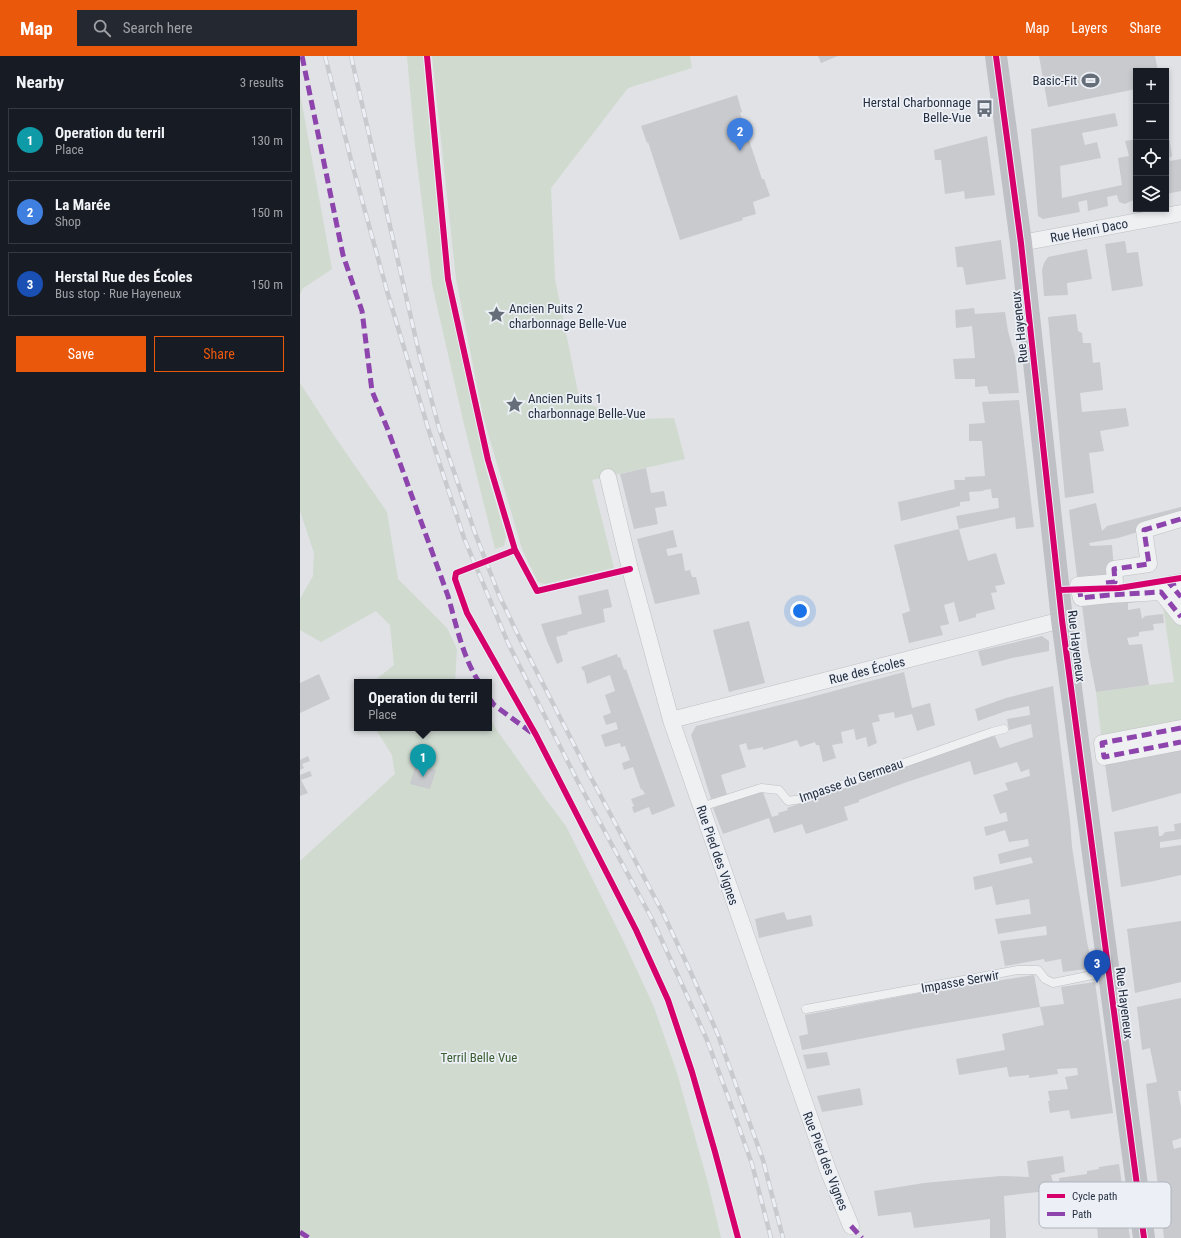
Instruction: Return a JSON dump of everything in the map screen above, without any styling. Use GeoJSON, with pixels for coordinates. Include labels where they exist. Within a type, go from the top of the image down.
{"type":"FeatureCollection","features":[{"type":"Feature","properties":{"kind":"street","name":"Rue Hayeneux"},"geometry":{"type":"LineString","coordinates":[[996,56],[1021,243],[1062,620],[1110,971],[1137,1182]]}},
{"type":"Feature","properties":{"kind":"street","name":"Rue Henri Daco"},"geometry":{"type":"LineString","coordinates":[[1021,243],[1181,213]]}},
{"type":"Feature","properties":{"kind":"street","name":"Rue Pied des Vignes"},"geometry":{"type":"LineString","coordinates":[[608,477],[630,569],[671,720],[826,1164],[851,1226]]}},
{"type":"Feature","properties":{"kind":"street"},"geometry":{"type":"LineString","coordinates":[[1181,519],[1144,530],[1149,564],[1114,569],[1115,582],[1078,585],[1081,598],[1161,592],[1181,617]]}},
{"type":"Feature","properties":{"kind":"street"},"geometry":{"type":"LineString","coordinates":[[1181,582],[1170,584],[1181,597]]}},
{"type":"Feature","properties":{"kind":"street","name":"Rue des Écoles"},"geometry":{"type":"LineString","coordinates":[[671,720],[1062,620]]}},
{"type":"Feature","properties":{"kind":"street"},"geometry":{"type":"LineString","coordinates":[[1181,728],[1102,743],[1104,757],[1181,742]]}},
{"type":"Feature","properties":{"kind":"street","name":"Rue Hayeneux"},"geometry":{"type":"LineString","coordinates":[[1143,1228],[1144,1238]]}},
{"type":"Feature","properties":{"kind":"lane","name":"Impasse du Germeau"},"geometry":{"type":"LineString","coordinates":[[701,807],[761,788],[779,790],[788,800],[802,799],[1004,729]]}},
{"type":"Feature","properties":{"kind":"lane","name":"Impasse Serwir"},"geometry":{"type":"LineString","coordinates":[[806,1009],[1018,970],[1038,970],[1045,979],[1053,982],[1110,971]]}},
{"type":"Feature","properties":{"kind":"green space"},"geometry":{"type":"Polygon","coordinates":[[[407,56],[423,56],[445,281],[486,469],[506,537],[504,546],[495,549],[463,420],[432,284],[415,146],[407,56]]]}},
{"type":"Feature","properties":{"kind":"green space"},"geometry":{"type":"Polygon","coordinates":[[[432,56],[690,56],[692,68],[628,88],[551,188],[555,279],[580,402],[638,419],[674,418],[685,459],[592,480],[614,568],[545,584],[538,582],[522,549],[483,416],[456,279],[432,56]]]}},
{"type":"Feature","properties":{"kind":"green space"},"geometry":{"type":"Polygon","coordinates":[[[300,93],[332,269],[302,289],[300,295],[300,93]]]}},
{"type":"Feature","properties":{"kind":"green space"},"geometry":{"type":"Polygon","coordinates":[[[300,383],[387,512],[398,579],[447,628],[457,649],[455,679],[377,679],[394,665],[390,625],[376,611],[321,642],[300,630],[300,599],[313,576],[314,553],[300,511],[300,383]]]}},
{"type":"Feature","properties":{"kind":"green space"},"geometry":{"type":"Polygon","coordinates":[[[1161,592],[1181,617],[1181,728],[1102,743],[1096,692],[1174,682],[1161,592]]]}},
{"type":"Feature","properties":{"kind":"green space","name":"Terril Belle Vue"},"geometry":{"type":"Polygon","coordinates":[[[492,722],[566,826],[622,938],[654,1007],[677,1073],[708,1183],[721,1238],[300,1238],[300,861],[395,774],[392,755],[377,731],[492,731],[492,722]]]}},
{"type":"Feature","properties":{"kind":"building"},"geometry":{"type":"Polygon","coordinates":[[[818,56],[838,56],[821,63],[818,56]]]}},
{"type":"Feature","properties":{"kind":"building","name":"Basic-Fit"},"geometry":{"type":"Polygon","coordinates":[[[1039,56],[1155,56],[1157,68],[1133,68],[1133,90],[1048,107],[1039,56]]]}},
{"type":"Feature","properties":{"kind":"building"},"geometry":{"type":"Polygon","coordinates":[[[737,95],[742,112],[740,113],[762,179],[764,179],[770,196],[753,202],[756,214],[742,218],[743,220],[680,240],[648,142],[647,143],[641,126],[737,95]]]}},
{"type":"Feature","properties":{"kind":"building"},"geometry":{"type":"Polygon","coordinates":[[[1115,113],[1118,126],[1082,133],[1085,145],[1097,142],[1101,158],[1060,166],[1062,198],[1122,185],[1118,158],[1129,156],[1125,141],[1133,140],[1133,201],[1125,204],[1119,202],[1117,195],[1107,197],[1108,206],[1088,211],[1087,200],[1078,202],[1080,212],[1043,219],[1038,216],[1031,129],[1115,113]]]}},
{"type":"Feature","properties":{"kind":"building"},"geometry":{"type":"Polygon","coordinates":[[[987,136],[995,195],[965,199],[964,191],[945,194],[941,160],[935,160],[934,150],[987,136]]]}},
{"type":"Feature","properties":{"kind":"building"},"geometry":{"type":"Polygon","coordinates":[[[1169,138],[1172,155],[1169,158],[1169,138]]]}},
{"type":"Feature","properties":{"kind":"building"},"geometry":{"type":"Polygon","coordinates":[[[1169,158],[1170,161],[1181,159],[1181,191],[1169,193],[1169,158]]]}},
{"type":"Feature","properties":{"kind":"building"},"geometry":{"type":"Polygon","coordinates":[[[1001,240],[1006,279],[966,285],[963,267],[957,267],[955,247],[1001,240]]]}},
{"type":"Feature","properties":{"kind":"building"},"geometry":{"type":"Polygon","coordinates":[[[1125,241],[1127,253],[1138,252],[1143,286],[1112,291],[1105,244],[1125,241]]]}},
{"type":"Feature","properties":{"kind":"building"},"geometry":{"type":"Polygon","coordinates":[[[1087,249],[1092,279],[1067,283],[1068,295],[1044,296],[1042,270],[1048,257],[1087,249]]]}},
{"type":"Feature","properties":{"kind":"building"},"geometry":{"type":"Polygon","coordinates":[[[974,308],[975,314],[1005,312],[1008,331],[1015,356],[1019,393],[989,394],[987,386],[975,387],[975,379],[955,379],[953,359],[975,358],[972,326],[956,328],[955,310],[974,308]]]}},
{"type":"Feature","properties":{"kind":"building"},"geometry":{"type":"Polygon","coordinates":[[[1076,314],[1078,331],[1082,333],[1083,343],[1091,343],[1093,363],[1100,362],[1103,390],[1080,393],[1082,412],[1126,408],[1129,426],[1100,431],[1104,451],[1089,453],[1094,493],[1065,498],[1048,317],[1076,314]]]}},
{"type":"Feature","properties":{"kind":"building"},"geometry":{"type":"Polygon","coordinates":[[[1019,400],[1034,527],[1016,529],[1015,517],[959,529],[956,516],[999,508],[998,498],[992,498],[991,489],[969,492],[970,501],[960,502],[960,506],[901,521],[898,502],[955,489],[954,480],[965,480],[965,477],[985,476],[982,441],[969,441],[969,424],[985,423],[982,402],[1019,400]]]}},
{"type":"Feature","properties":{"kind":"building"},"geometry":{"type":"Polygon","coordinates":[[[646,468],[651,493],[664,491],[667,506],[655,508],[658,524],[634,529],[620,474],[646,468]]]}},
{"type":"Feature","properties":{"kind":"building"},"geometry":{"type":"Polygon","coordinates":[[[1096,503],[1102,531],[1107,526],[1181,507],[1181,519],[1118,538],[1089,543],[1090,546],[1112,545],[1115,582],[1078,585],[1069,510],[1096,503]]]}},
{"type":"Feature","properties":{"kind":"building"},"geometry":{"type":"Polygon","coordinates":[[[959,529],[968,561],[996,553],[1005,584],[995,586],[997,592],[991,593],[995,609],[976,614],[976,617],[959,622],[954,602],[944,605],[949,624],[940,626],[943,635],[909,643],[902,614],[910,611],[894,545],[959,529]]]}},
{"type":"Feature","properties":{"kind":"building"},"geometry":{"type":"Polygon","coordinates":[[[673,530],[677,547],[666,549],[668,556],[682,553],[685,571],[690,570],[692,577],[696,577],[700,594],[655,604],[637,539],[673,530]]]}},
{"type":"Feature","properties":{"kind":"building"},"geometry":{"type":"Polygon","coordinates":[[[608,589],[612,607],[603,609],[605,622],[567,632],[568,634],[556,637],[563,661],[557,664],[541,624],[582,614],[578,596],[608,589]]]}},
{"type":"Feature","properties":{"kind":"building"},"geometry":{"type":"Polygon","coordinates":[[[1137,594],[1139,602],[1128,603],[1128,610],[1140,608],[1142,619],[1145,616],[1163,614],[1164,623],[1153,624],[1154,630],[1139,632],[1139,636],[1127,638],[1129,645],[1142,644],[1149,685],[1096,692],[1088,651],[1081,598],[1137,594]]]}},
{"type":"Feature","properties":{"kind":"building"},"geometry":{"type":"Polygon","coordinates":[[[749,621],[765,683],[729,692],[713,630],[749,621]]]}},
{"type":"Feature","properties":{"kind":"building"},"geometry":{"type":"Polygon","coordinates":[[[1042,636],[1049,641],[1049,651],[1012,658],[982,666],[978,651],[1042,636]]]}},
{"type":"Feature","properties":{"kind":"building"},"geometry":{"type":"Polygon","coordinates":[[[617,654],[618,658],[620,657],[624,670],[626,669],[675,806],[652,815],[649,807],[634,813],[632,807],[634,806],[631,799],[645,794],[642,789],[641,790],[633,767],[624,770],[622,763],[630,760],[625,746],[621,747],[620,743],[605,747],[601,735],[618,729],[616,722],[606,725],[603,716],[611,713],[605,695],[615,691],[610,675],[587,684],[584,670],[583,671],[581,667],[617,654]]]}},
{"type":"Feature","properties":{"kind":"building"},"geometry":{"type":"Polygon","coordinates":[[[904,672],[912,708],[930,703],[935,725],[917,731],[912,714],[895,718],[894,712],[878,715],[880,721],[872,723],[877,743],[868,747],[866,737],[856,740],[854,729],[841,732],[843,743],[832,745],[836,758],[823,762],[819,745],[816,745],[815,742],[800,747],[797,740],[763,750],[763,747],[748,750],[746,743],[739,745],[746,767],[721,775],[727,795],[711,799],[691,735],[696,726],[904,672]]]}},
{"type":"Feature","properties":{"kind":"building"},"geometry":{"type":"Polygon","coordinates":[[[319,674],[330,699],[300,713],[300,683],[319,674]]]}},
{"type":"Feature","properties":{"kind":"building"},"geometry":{"type":"Polygon","coordinates":[[[1053,686],[1072,847],[1087,942],[1093,968],[1063,972],[1061,959],[1045,962],[1044,959],[1005,966],[1000,941],[1047,935],[1046,926],[998,934],[995,919],[1031,914],[1029,899],[996,905],[992,886],[975,890],[973,877],[1033,863],[1031,857],[1000,864],[998,854],[1029,846],[1028,839],[1009,842],[1005,830],[986,836],[984,827],[1008,821],[1006,812],[1000,814],[993,795],[1008,790],[1005,783],[1030,776],[1029,769],[1021,772],[1017,762],[974,775],[970,761],[904,783],[844,807],[848,820],[806,834],[802,824],[774,833],[769,818],[723,834],[713,808],[758,792],[763,792],[772,817],[779,815],[778,813],[788,810],[787,808],[977,741],[995,736],[1000,748],[1033,737],[1031,724],[1009,730],[1007,719],[1030,715],[1029,706],[1006,711],[978,721],[975,709],[1006,698],[1053,686]]]}},
{"type":"Feature","properties":{"kind":"building"},"geometry":{"type":"Polygon","coordinates":[[[1181,742],[1181,793],[1112,812],[1104,757],[1181,742]]]}},
{"type":"Feature","properties":{"kind":"building"},"geometry":{"type":"Polygon","coordinates":[[[308,756],[310,761],[302,764],[304,768],[300,770],[300,760],[308,756]]]}},
{"type":"Feature","properties":{"kind":"building"},"geometry":{"type":"Polygon","coordinates":[[[416,764],[436,770],[430,789],[410,784],[416,764]]]}},
{"type":"Feature","properties":{"kind":"building"},"geometry":{"type":"Polygon","coordinates":[[[310,771],[312,776],[301,780],[308,793],[300,796],[300,775],[310,771]]]}},
{"type":"Feature","properties":{"kind":"building"},"geometry":{"type":"Polygon","coordinates":[[[1181,823],[1181,839],[1160,842],[1160,848],[1181,845],[1181,875],[1121,887],[1114,832],[1158,826],[1159,836],[1162,836],[1165,832],[1175,831],[1174,824],[1181,823]]]}},
{"type":"Feature","properties":{"kind":"building"},"geometry":{"type":"Polygon","coordinates":[[[784,912],[787,920],[811,915],[813,926],[759,938],[755,919],[784,912]]]}},
{"type":"Feature","properties":{"kind":"building"},"geometry":{"type":"Polygon","coordinates":[[[1181,921],[1181,982],[1135,993],[1127,929],[1181,921]]]}},
{"type":"Feature","properties":{"kind":"building"},"geometry":{"type":"Polygon","coordinates":[[[1034,975],[1040,1007],[917,1028],[802,1050],[799,1036],[808,1034],[805,1015],[923,992],[1034,975]]]}},
{"type":"Feature","properties":{"kind":"building"},"geometry":{"type":"Polygon","coordinates":[[[1095,982],[1113,1113],[1071,1119],[1069,1110],[1050,1113],[1048,1091],[1068,1089],[1065,1077],[1078,1075],[1077,1068],[1057,1069],[1058,1074],[1029,1078],[1029,1075],[1009,1077],[1007,1067],[959,1075],[956,1059],[1005,1050],[1002,1034],[1044,1025],[1040,1007],[1064,1004],[1061,987],[1095,982]]]}},
{"type":"Feature","properties":{"kind":"building"},"geometry":{"type":"Polygon","coordinates":[[[1181,998],[1181,1091],[1178,1091],[1181,1107],[1181,1138],[1172,1141],[1174,1149],[1181,1147],[1181,1238],[1164,1238],[1163,1228],[1171,1228],[1171,1182],[1157,1182],[1146,1084],[1157,1082],[1150,1048],[1142,1050],[1137,1007],[1181,998]]]}},
{"type":"Feature","properties":{"kind":"building"},"geometry":{"type":"Polygon","coordinates":[[[827,1052],[830,1065],[807,1069],[803,1055],[827,1052]]]}},
{"type":"Feature","properties":{"kind":"building"},"geometry":{"type":"Polygon","coordinates":[[[860,1088],[863,1105],[822,1112],[817,1096],[860,1088]]]}},
{"type":"Feature","properties":{"kind":"building"},"geometry":{"type":"Polygon","coordinates":[[[1063,1156],[1065,1172],[1051,1175],[1053,1182],[1039,1182],[1039,1192],[1004,1196],[1006,1238],[990,1238],[990,1219],[914,1228],[911,1212],[878,1216],[874,1191],[924,1183],[1001,1176],[1029,1177],[1027,1161],[1063,1156]]]}},
{"type":"Feature","properties":{"kind":"building"},"geometry":{"type":"Polygon","coordinates":[[[1119,1164],[1122,1182],[1059,1182],[1059,1178],[1087,1174],[1087,1171],[1099,1169],[1099,1167],[1119,1164]]]}},
{"type":"Feature","properties":{"kind":"building"},"geometry":{"type":"Polygon","coordinates":[[[1097,1228],[1129,1228],[1130,1238],[1098,1238],[1097,1228]]]}},
{"type":"Feature","properties":{"kind":"railway"},"geometry":{"type":"LineString","coordinates":[[325,56],[351,160],[387,291],[429,431],[464,538],[508,643],[577,780],[652,919],[707,1040],[752,1164],[771,1238]]}},
{"type":"Feature","properties":{"kind":"railway"},"geometry":{"type":"LineString","coordinates":[[351,56],[420,357],[439,428],[475,533],[499,595],[519,637],[589,774],[663,913],[692,975],[718,1035],[763,1160],[783,1238]]}},
{"type":"Feature","properties":{"kind":"marked path"},"geometry":{"type":"LineString","coordinates":[[302,56],[343,255],[362,311],[372,391],[388,430],[448,596],[464,652],[477,679]]}},
{"type":"Feature","properties":{"kind":"marked path"},"geometry":{"type":"LineString","coordinates":[[1106,583],[1115,582],[1114,569],[1149,564],[1144,530],[1181,519]]}},
{"type":"Feature","properties":{"kind":"marked path"},"geometry":{"type":"LineString","coordinates":[[1176,583],[1170,584],[1181,597]]}},
{"type":"Feature","properties":{"kind":"marked path"},"geometry":{"type":"LineString","coordinates":[[1079,587],[1081,598],[1161,592],[1181,617]]}},
{"type":"Feature","properties":{"kind":"marked path"},"geometry":{"type":"LineString","coordinates":[[492,702],[532,733]]}},
{"type":"Feature","properties":{"kind":"marked path"},"geometry":{"type":"LineString","coordinates":[[1181,728],[1102,743],[1104,757],[1181,742]]}},
{"type":"Feature","properties":{"kind":"marked path"},"geometry":{"type":"LineString","coordinates":[[851,1226],[862,1238]]}},
{"type":"Feature","properties":{"kind":"marked path"},"geometry":{"type":"LineString","coordinates":[[300,1232],[309,1238]]}},
{"type":"Feature","properties":{"kind":"cycle path"},"geometry":{"type":"LineString","coordinates":[[427,56],[448,279],[488,460],[515,550],[537,591],[630,569]]}},
{"type":"Feature","properties":{"kind":"cycle path"},"geometry":{"type":"LineString","coordinates":[[996,56],[1021,243],[1062,620],[1137,1182]]}},
{"type":"Feature","properties":{"kind":"cycle path"},"geometry":{"type":"LineString","coordinates":[[515,550],[456,573],[455,579],[467,613],[536,735],[636,930],[668,1000],[692,1072],[738,1238]]}},
{"type":"Feature","properties":{"kind":"cycle path"},"geometry":{"type":"LineString","coordinates":[[1059,590],[1119,588],[1181,578]]}},
{"type":"Feature","properties":{"kind":"cycle path"},"geometry":{"type":"LineString","coordinates":[[1143,1228],[1144,1238]]}},
{"type":"Feature","properties":{"kind":"place","name":"Basic-Fit"},"geometry":{"type":"Point","coordinates":[1090,80]}},
{"type":"Feature","properties":{"kind":"place","name":"Herstal Charbonnage Belle-Vue"},"geometry":{"type":"Point","coordinates":[984,109]}},
{"type":"Feature","properties":{"kind":"place","name":"La Marée"},"geometry":{"type":"Point","coordinates":[740,151]}},
{"type":"Feature","properties":{"kind":"place","name":"Ancien Puits 2 charbonnage Belle-Vue"},"geometry":{"type":"Point","coordinates":[496,315]}},
{"type":"Feature","properties":{"kind":"place","name":"Ancien Puits 1 charbonnage Belle-Vue"},"geometry":{"type":"Point","coordinates":[515,405]}},
{"type":"Feature","properties":{"kind":"place","name":"Operation du terril"},"geometry":{"type":"Point","coordinates":[423,777]}},
{"type":"Feature","properties":{"kind":"place","name":"Herstal Rue des Écoles"},"geometry":{"type":"Point","coordinates":[1097,983]}}]}
